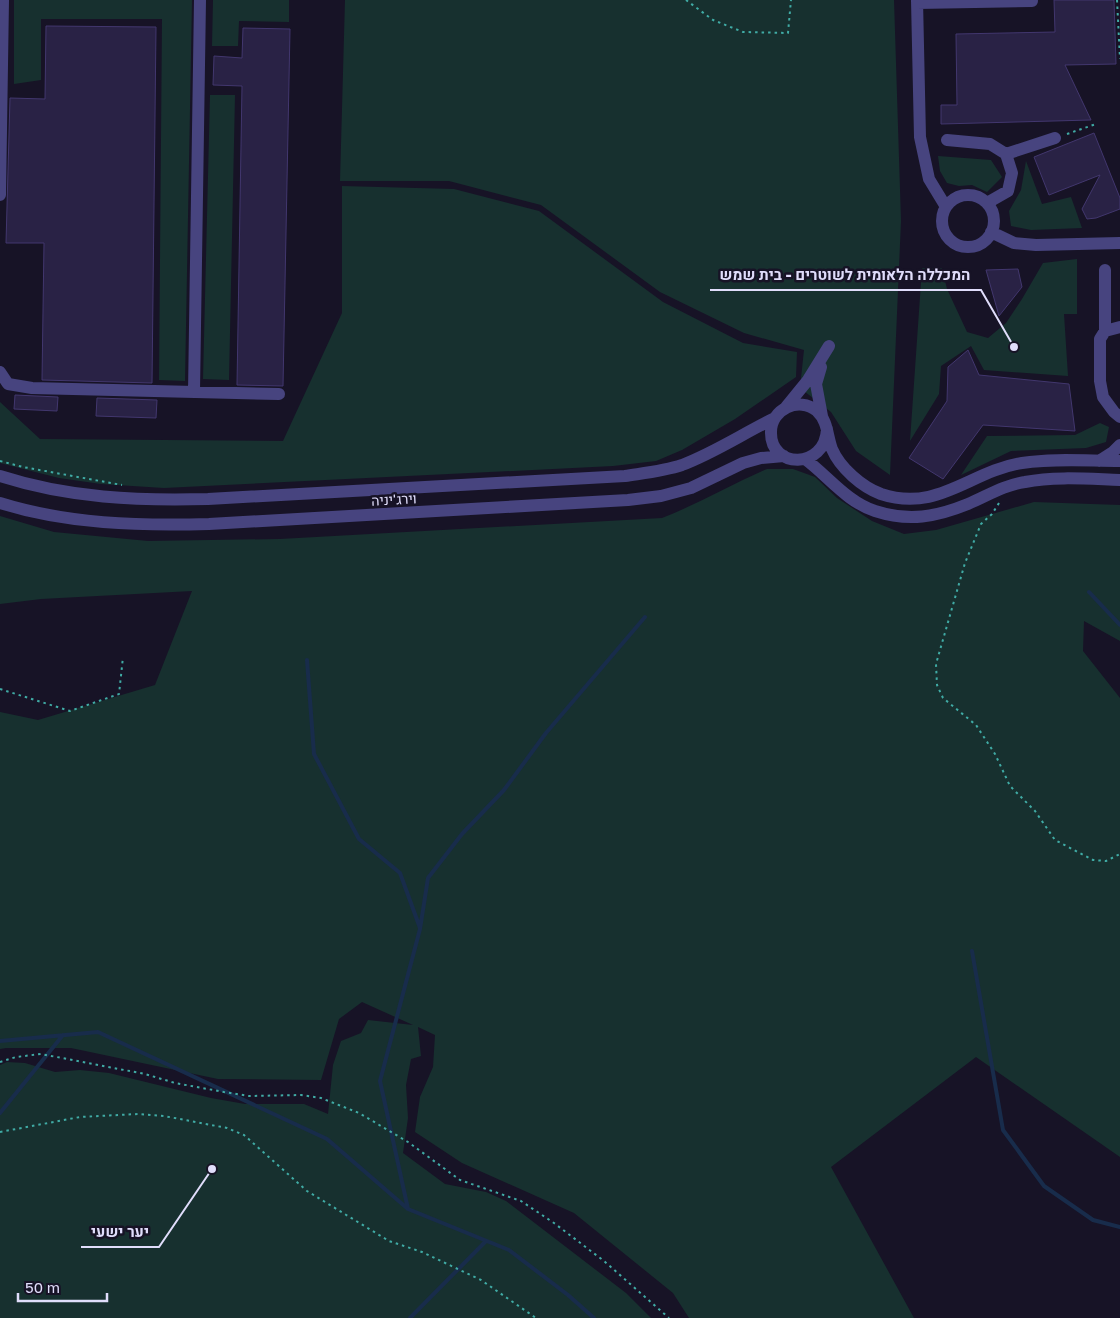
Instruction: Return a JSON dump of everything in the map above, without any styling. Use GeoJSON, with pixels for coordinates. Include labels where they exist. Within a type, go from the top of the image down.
{"type":"FeatureCollection","features":[{"type":"Feature","properties":{"kind":"street"},"geometry":{"type":"LineString","coordinates":[[0,195],[3,0]]}},
{"type":"Feature","properties":{"kind":"street"},"geometry":{"type":"LineString","coordinates":[[194,392],[200,0]]}},
{"type":"Feature","properties":{"kind":"street"},"geometry":{"type":"LineString","coordinates":[[946,207],[929,179],[920,138],[917,2],[1032,1]]}},
{"type":"Feature","properties":{"kind":"street"},"geometry":{"type":"LineString","coordinates":[[1006,154],[1055,138]]}},
{"type":"Feature","properties":{"kind":"street"},"geometry":{"type":"LineString","coordinates":[[947,140],[990,144],[1006,154],[1012,173],[1008,191],[987,204]]}},
{"type":"Feature","properties":{"kind":"street"},"geometry":{"type":"LineString","coordinates":[[963,195],[972,195],[980,198],[987,204],[993,215],[994,224],[991,232],[981,243],[973,246],[964,246],[955,243],[945,233],[942,225],[942,216],[952,200],[963,195]]}},
{"type":"Feature","properties":{"kind":"street"},"geometry":{"type":"LineString","coordinates":[[991,232],[1014,243],[1036,245],[1120,243]]}},
{"type":"Feature","properties":{"kind":"street"},"geometry":{"type":"LineString","coordinates":[[1105,270],[1105,331],[1100,339],[1100,381],[1103,397],[1120,417]]}},
{"type":"Feature","properties":{"kind":"street"},"geometry":{"type":"LineString","coordinates":[[1105,331],[1120,327]]}},
{"type":"Feature","properties":{"kind":"street"},"geometry":{"type":"LineString","coordinates":[[827,429],[824,445],[813,456],[798,460],[784,456],[777,450],[771,434],[771,426],[775,418],[808,380],[826,351],[816,384],[822,416],[827,429],[832,450],[842,465],[858,481],[881,494],[914,500],[937,496],[997,470],[1020,463],[1120,461]]}},
{"type":"Feature","properties":{"kind":"street"},"geometry":{"type":"LineString","coordinates":[[0,372],[8,384],[32,388],[279,394]]}},
{"type":"Feature","properties":{"kind":"street"},"geometry":{"type":"LineString","coordinates":[[786,407],[802,404],[810,406],[822,416]]}},
{"type":"Feature","properties":{"kind":"street","name":"וירג'יניה"},"geometry":{"type":"LineString","coordinates":[[0,476],[47,490],[73,494],[158,500],[208,499],[625,476],[656,472],[682,465],[775,418]]}},
{"type":"Feature","properties":{"kind":"street"},"geometry":{"type":"LineString","coordinates":[[1099,461],[1120,445]]}},
{"type":"Feature","properties":{"kind":"street","name":"וירג'יניה"},"geometry":{"type":"LineString","coordinates":[[0,502],[42,514],[158,525],[229,523],[618,501],[661,496],[691,488],[743,463],[761,458],[784,456]]}},
{"type":"Feature","properties":{"kind":"street"},"geometry":{"type":"LineString","coordinates":[[805,459],[828,477],[847,496],[874,511],[913,519],[942,514],[1003,487],[1024,482],[1046,479],[1120,480]]}},
{"type":"Feature","properties":{"kind":"path"},"geometry":{"type":"LineString","coordinates":[[686,0],[713,20],[743,32],[788,33],[791,0]]}},
{"type":"Feature","properties":{"kind":"path"},"geometry":{"type":"LineString","coordinates":[[1117,0],[1120,60]]}},
{"type":"Feature","properties":{"kind":"path"},"geometry":{"type":"LineString","coordinates":[[1055,138],[1096,124]]}},
{"type":"Feature","properties":{"kind":"path"},"geometry":{"type":"LineString","coordinates":[[0,461],[23,467],[124,485]]}},
{"type":"Feature","properties":{"kind":"path"},"geometry":{"type":"LineString","coordinates":[[1003,487],[999,502],[992,514],[981,524],[965,563],[936,664],[937,685],[943,698],[976,725],[995,754],[1010,786],[1035,811],[1055,840],[1093,860],[1106,861],[1120,854]]}},
{"type":"Feature","properties":{"kind":"path"},"geometry":{"type":"LineString","coordinates":[[0,689],[70,711],[119,694],[123,657]]}},
{"type":"Feature","properties":{"kind":"path"},"geometry":{"type":"LineString","coordinates":[[0,1062],[16,1057],[41,1054],[249,1096],[301,1095],[321,1098],[359,1113],[408,1142],[460,1180],[521,1201],[554,1222],[604,1261],[669,1318]]}},
{"type":"Feature","properties":{"kind":"path"},"geometry":{"type":"LineString","coordinates":[[0,1132],[80,1117],[138,1114],[164,1116],[227,1128],[244,1135],[307,1191],[388,1242],[422,1252],[480,1280],[536,1318]]}},
{"type":"Feature","properties":{"kind":"green space"},"geometry":{"type":"Polygon","coordinates":[[[14,0],[192,0],[185,381],[159,380],[162,19],[41,19],[41,80],[14,84],[14,0]]]}},
{"type":"Feature","properties":{"kind":"green space"},"geometry":{"type":"Polygon","coordinates":[[[213,0],[289,0],[289,22],[239,21],[238,46],[212,46],[213,0]]]}},
{"type":"Feature","properties":{"kind":"green space"},"geometry":{"type":"Polygon","coordinates":[[[345,0],[894,0],[901,221],[890,475],[856,451],[831,412],[800,388],[804,350],[744,333],[660,292],[541,205],[449,181],[340,181],[345,0]]]}},
{"type":"Feature","properties":{"kind":"green space"},"geometry":{"type":"Polygon","coordinates":[[[210,95],[235,95],[229,380],[203,379],[210,95]]]}},
{"type":"Feature","properties":{"kind":"green space"},"geometry":{"type":"Polygon","coordinates":[[[938,156],[991,160],[1002,177],[987,192],[972,185],[959,186],[947,183],[940,171],[938,156]]]}},
{"type":"Feature","properties":{"kind":"green space"},"geometry":{"type":"Polygon","coordinates":[[[1026,161],[1042,204],[1071,197],[1082,228],[1031,230],[1011,226],[1009,211],[1021,190],[1026,161]]]}},
{"type":"Feature","properties":{"kind":"green space"},"geometry":{"type":"Polygon","coordinates":[[[342,186],[454,189],[539,211],[663,302],[743,343],[797,352],[796,377],[735,419],[682,450],[656,461],[613,466],[164,488],[101,484],[59,478],[0,463],[0,402],[40,439],[283,441],[342,313],[342,186]]]}},
{"type":"Feature","properties":{"kind":"green space"},"geometry":{"type":"Polygon","coordinates":[[[1077,259],[1077,314],[1064,314],[1068,376],[984,370],[971,346],[941,366],[939,394],[910,441],[922,268],[942,268],[947,289],[967,332],[988,338],[1006,323],[1043,263],[1077,259]]]}},
{"type":"Feature","properties":{"kind":"green space"},"geometry":{"type":"Polygon","coordinates":[[[1100,423],[1109,427],[1106,442],[1086,448],[1011,451],[961,475],[987,436],[1075,435],[1100,423]]]}},
{"type":"Feature","properties":{"kind":"green space"},"geometry":{"type":"Polygon","coordinates":[[[767,469],[793,469],[815,477],[837,498],[872,521],[904,534],[936,530],[1034,502],[1120,505],[1120,641],[1084,621],[1083,651],[1120,698],[1120,1157],[976,1057],[831,1167],[914,1318],[689,1318],[673,1293],[574,1213],[462,1163],[415,1132],[420,1097],[433,1067],[435,1035],[418,1027],[421,1056],[411,1059],[406,1085],[408,1118],[403,1153],[445,1184],[486,1192],[506,1201],[626,1293],[651,1318],[0,1318],[0,1065],[7,1062],[25,1063],[55,1072],[80,1070],[109,1073],[211,1098],[245,1104],[304,1104],[328,1114],[333,1065],[341,1041],[361,1033],[368,1020],[413,1025],[362,1002],[339,1019],[321,1080],[218,1079],[71,1048],[0,1049],[0,712],[38,720],[155,685],[192,591],[41,599],[0,604],[0,516],[54,532],[148,541],[280,539],[662,518],[767,469]]]}},
{"type":"Feature","properties":{"kind":"building"},"geometry":{"type":"Polygon","coordinates":[[[1054,0],[1114,0],[1116,64],[1065,65],[1091,120],[941,124],[941,105],[957,105],[956,34],[1055,32],[1054,0]]]}},
{"type":"Feature","properties":{"kind":"building"},"geometry":{"type":"Polygon","coordinates":[[[46,26],[156,27],[152,383],[42,380],[44,243],[6,243],[10,98],[45,99],[46,26]]]}},
{"type":"Feature","properties":{"kind":"building"},"geometry":{"type":"Polygon","coordinates":[[[243,28],[290,29],[283,386],[237,385],[242,86],[213,85],[214,56],[242,58],[243,28]]]}},
{"type":"Feature","properties":{"kind":"building"},"geometry":{"type":"Polygon","coordinates":[[[1094,133],[1120,198],[1120,209],[1096,218],[1087,219],[1082,209],[1100,175],[1049,195],[1034,157],[1094,133]]]}},
{"type":"Feature","properties":{"kind":"building"},"geometry":{"type":"Polygon","coordinates":[[[1018,269],[1022,287],[999,316],[986,270],[1018,269]]]}},
{"type":"Feature","properties":{"kind":"building"},"geometry":{"type":"Polygon","coordinates":[[[968,350],[979,375],[1069,384],[1075,431],[983,425],[943,479],[909,458],[947,401],[948,367],[968,350]]]}},
{"type":"Feature","properties":{"kind":"building"},"geometry":{"type":"Polygon","coordinates":[[[15,395],[58,397],[57,411],[14,409],[15,395]]]}},
{"type":"Feature","properties":{"kind":"building"},"geometry":{"type":"Polygon","coordinates":[[[97,398],[157,400],[156,418],[96,416],[97,398]]]}},
{"type":"Feature","properties":{"kind":"waterway"},"geometry":{"type":"LineString","coordinates":[[1089,592],[1120,625]]}},
{"type":"Feature","properties":{"kind":"waterway"},"geometry":{"type":"LineString","coordinates":[[408,1209],[380,1081],[420,929],[428,878],[462,834],[504,790],[546,733],[645,617]]}},
{"type":"Feature","properties":{"kind":"waterway"},"geometry":{"type":"LineString","coordinates":[[307,660],[314,754],[359,839],[400,873],[420,928]]}},
{"type":"Feature","properties":{"kind":"waterway"},"geometry":{"type":"LineString","coordinates":[[972,951],[1003,1130],[1044,1186],[1093,1220],[1120,1227]]}},
{"type":"Feature","properties":{"kind":"waterway"},"geometry":{"type":"LineString","coordinates":[[0,1041],[98,1032],[327,1139],[408,1209],[509,1250],[568,1295],[594,1318]]}},
{"type":"Feature","properties":{"kind":"waterway"},"geometry":{"type":"LineString","coordinates":[[0,1113],[63,1035]]}},
{"type":"Feature","properties":{"kind":"waterway"},"geometry":{"type":"LineString","coordinates":[[410,1318],[486,1241]]}},
{"type":"Feature","properties":{"kind":"place","name":"המכללה הלאומית לשוטרים - בית שמש"},"geometry":{"type":"Point","coordinates":[1014,347]}},
{"type":"Feature","properties":{"kind":"place","name":"יער ישעי"},"geometry":{"type":"Point","coordinates":[212,1169]}}]}
